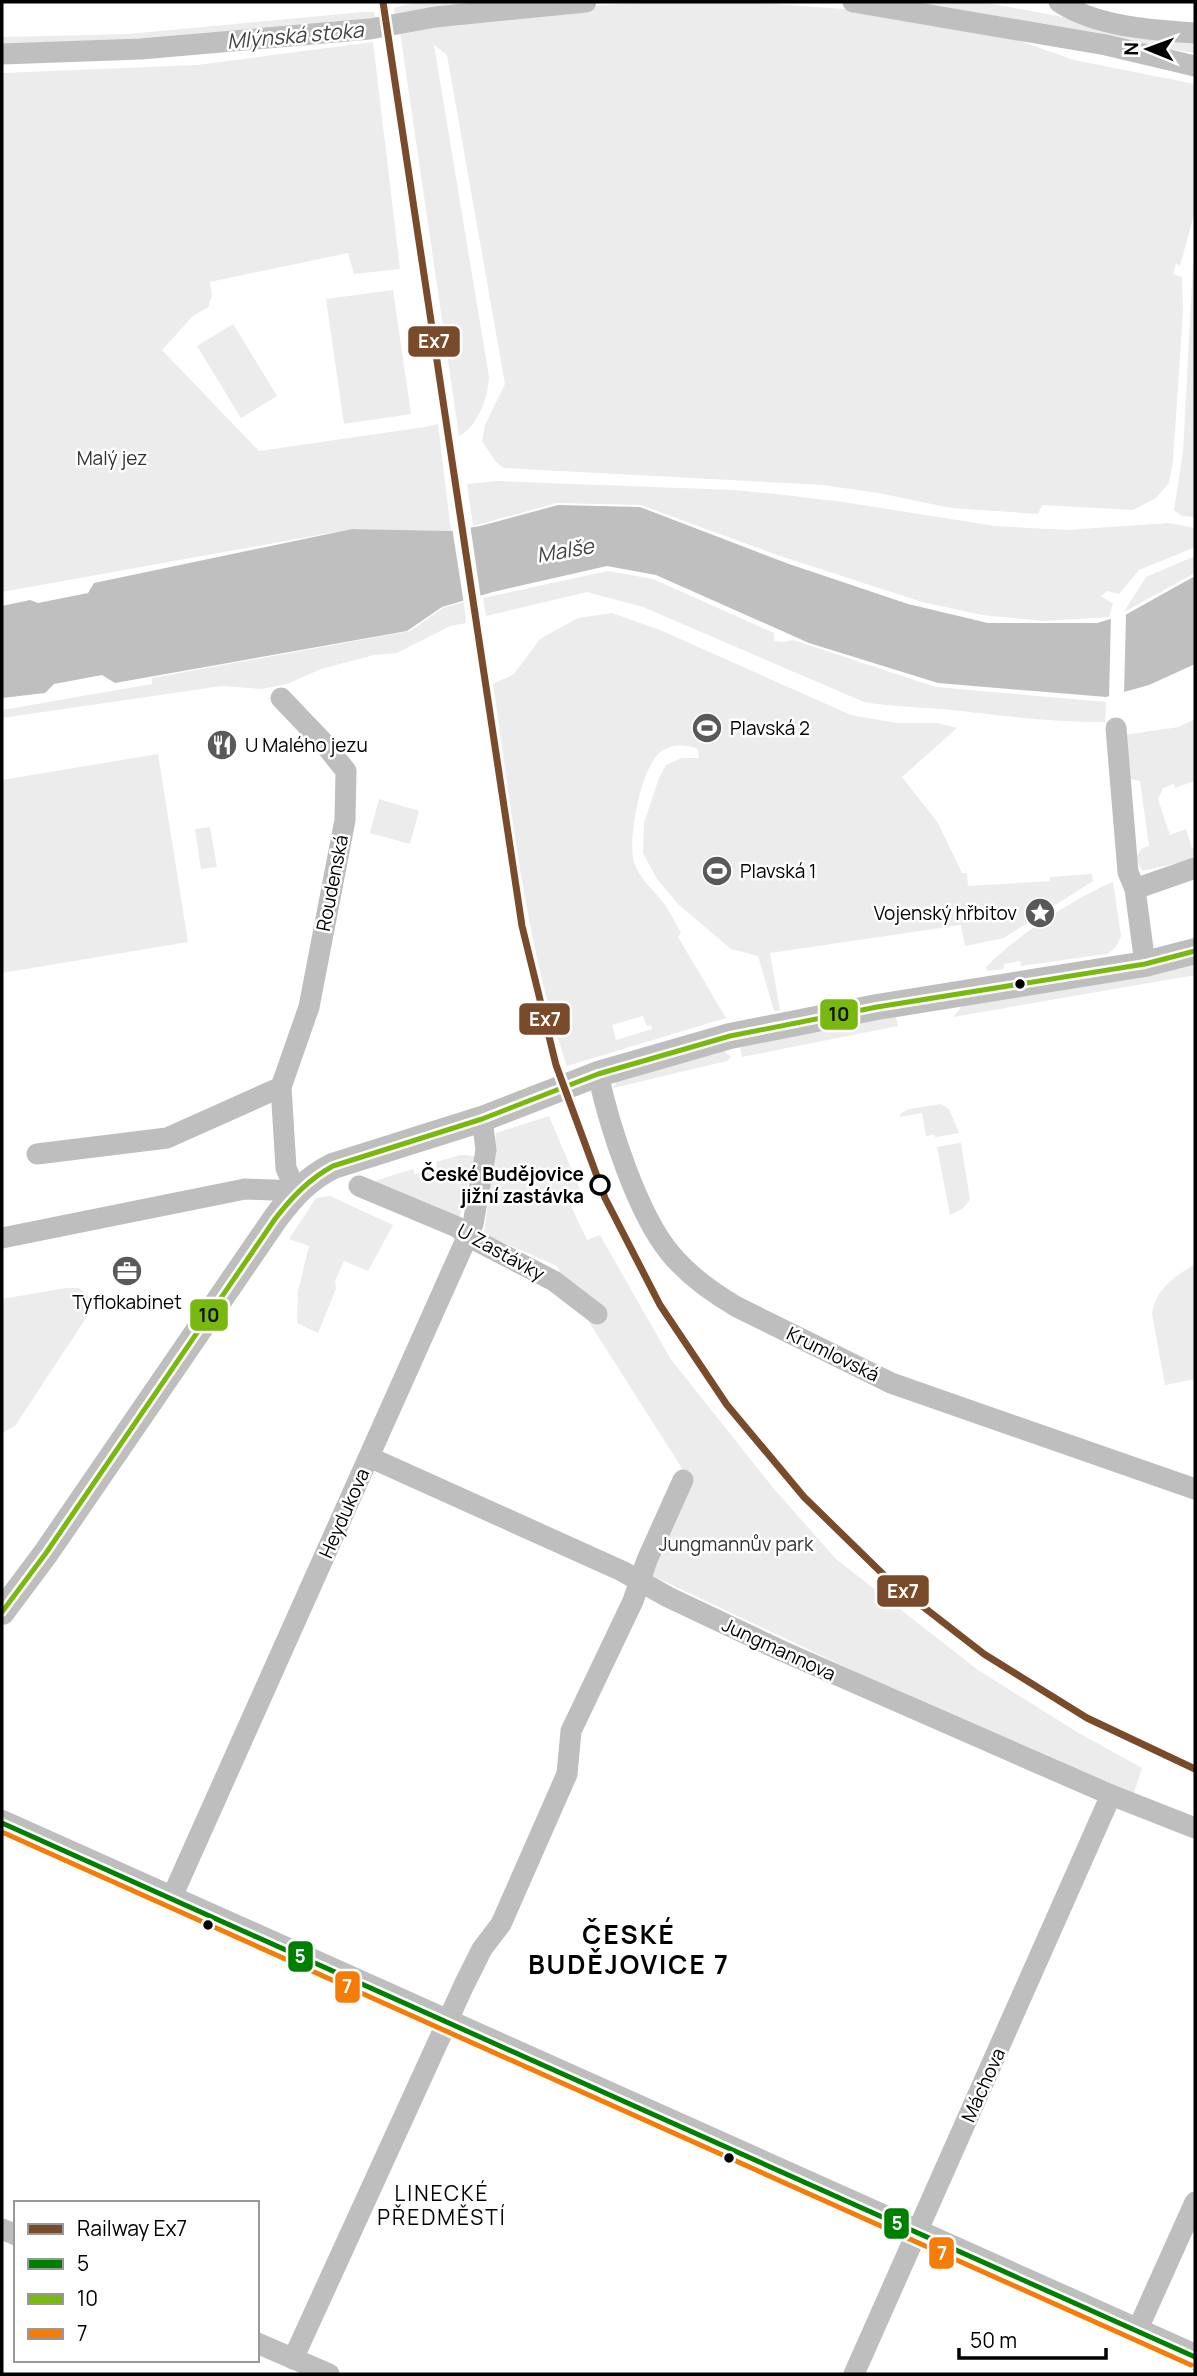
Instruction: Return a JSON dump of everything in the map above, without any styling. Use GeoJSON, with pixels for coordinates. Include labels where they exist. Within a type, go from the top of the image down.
{"type":"FeatureCollection","features":[{"type":"Feature","properties":{"kind":"street"},"geometry":{"type":"LineString","coordinates":[[1059,2],[1072,10],[1138,29],[1195,33]]}},
{"type":"Feature","properties":{"kind":"street","name":"Roudenská"},"geometry":{"type":"LineString","coordinates":[[281,698],[346,771],[345,820],[309,1007],[281,1087],[286,1168],[296,1191]]}},
{"type":"Feature","properties":{"kind":"street"},"geometry":{"type":"LineString","coordinates":[[1116,729],[1131,880],[1145,964]]}},
{"type":"Feature","properties":{"kind":"street"},"geometry":{"type":"LineString","coordinates":[[1131,880],[1195,868]]}},
{"type":"Feature","properties":{"kind":"street"},"geometry":{"type":"LineString","coordinates":[[3,1608],[46,1553],[275,1219],[296,1191],[318,1174],[333,1166],[482,1119],[598,1074],[765,1027],[1145,964],[1195,951]]}},
{"type":"Feature","properties":{"kind":"street","name":"Krumlovská"},"geometry":{"type":"LineString","coordinates":[[598,1074],[624,1164],[654,1230],[670,1254],[714,1294],[891,1382],[1195,1489]]}},
{"type":"Feature","properties":{"kind":"street"},"geometry":{"type":"LineString","coordinates":[[37,1154],[167,1138],[281,1087]]}},
{"type":"Feature","properties":{"kind":"street","name":"Heydukova"},"geometry":{"type":"LineString","coordinates":[[171,1899],[472,1224],[486,1150],[482,1119]]}},
{"type":"Feature","properties":{"kind":"street","name":"U Zastávky"},"geometry":{"type":"LineString","coordinates":[[359,1186],[457,1227],[467,1236],[554,1281],[597,1314]]}},
{"type":"Feature","properties":{"kind":"street"},"geometry":{"type":"LineString","coordinates":[[2,1238],[245,1189],[296,1191]]}},
{"type":"Feature","properties":{"kind":"street","name":"Jungmannova"},"geometry":{"type":"LineString","coordinates":[[369,1457],[622,1571],[782,1651],[1111,1796],[1195,1828]]}},
{"type":"Feature","properties":{"kind":"street"},"geometry":{"type":"LineString","coordinates":[[293,2359],[447,2022],[482,1949],[501,1924],[567,1774],[571,1731],[633,1601],[683,1480]]}},
{"type":"Feature","properties":{"kind":"street","name":"Máchova"},"geometry":{"type":"LineString","coordinates":[[854,2374],[1111,1796]]}},
{"type":"Feature","properties":{"kind":"street"},"geometry":{"type":"LineString","coordinates":[[2,1823],[1195,2357]]}},
{"type":"Feature","properties":{"kind":"street"},"geometry":{"type":"LineString","coordinates":[[1137,2331],[1195,2202]]}},
{"type":"Feature","properties":{"kind":"street"},"geometry":{"type":"LineString","coordinates":[[259,2344],[329,2374]]}},
{"type":"Feature","properties":{"kind":"green space"},"geometry":{"type":"Polygon","coordinates":[[[416,2],[544,2],[395,17],[394,8],[416,2]]]}},
{"type":"Feature","properties":{"kind":"green space"},"geometry":{"type":"Polygon","coordinates":[[[665,2],[750,2],[844,9],[905,18],[1009,37],[1074,60],[1195,84],[1195,211],[1180,266],[1176,263],[1173,274],[1182,277],[1183,312],[1173,461],[1169,483],[1156,498],[1133,510],[1042,505],[1038,514],[951,508],[823,485],[504,468],[496,462],[482,441],[485,425],[505,384],[447,55],[434,45],[489,377],[481,411],[472,426],[459,436],[400,32],[532,12],[665,2]]]}},
{"type":"Feature","properties":{"kind":"green space"},"geometry":{"type":"Polygon","coordinates":[[[871,2],[982,2],[1195,38],[1195,53],[997,24],[871,2]]]}},
{"type":"Feature","properties":{"kind":"green space"},"geometry":{"type":"Polygon","coordinates":[[[374,12],[376,21],[191,39],[2,48],[2,37],[128,34],[374,12]]]}},
{"type":"Feature","properties":{"kind":"green space","name":"Malý jez"},"geometry":{"type":"Polygon","coordinates":[[[373,42],[400,269],[354,274],[348,253],[210,282],[212,296],[208,307],[193,316],[162,350],[259,451],[438,424],[451,531],[352,529],[2,592],[2,73],[197,65],[373,42]]]}},
{"type":"Feature","properties":{"kind":"green space"},"geometry":{"type":"Polygon","coordinates":[[[1195,253],[1195,517],[1182,516],[1174,510],[1183,452],[1195,253]]]}},
{"type":"Feature","properties":{"kind":"green space"},"geometry":{"type":"Polygon","coordinates":[[[393,290],[411,414],[344,424],[326,299],[393,290]]]}},
{"type":"Feature","properties":{"kind":"green space"},"geometry":{"type":"Polygon","coordinates":[[[233,324],[277,396],[241,418],[197,346],[233,324]]]}},
{"type":"Feature","properties":{"kind":"green space"},"geometry":{"type":"Polygon","coordinates":[[[497,481],[733,490],[843,502],[995,526],[1066,530],[1169,523],[1195,528],[1195,547],[1139,570],[1119,594],[1107,591],[1101,596],[1113,604],[1109,617],[1043,621],[982,615],[922,602],[777,555],[641,505],[557,503],[473,526],[467,484],[497,481]]]}},
{"type":"Feature","properties":{"kind":"green space"},"geometry":{"type":"Polygon","coordinates":[[[1195,556],[1195,573],[1124,612],[1146,577],[1195,556]]]}},
{"type":"Feature","properties":{"kind":"green space"},"geometry":{"type":"Polygon","coordinates":[[[608,571],[653,579],[774,633],[774,641],[793,640],[936,687],[1106,702],[1105,722],[1028,718],[864,702],[643,607],[587,592],[486,616],[483,598],[608,571]]]}},
{"type":"Feature","properties":{"kind":"green space"},"geometry":{"type":"Polygon","coordinates":[[[464,602],[466,623],[450,626],[397,653],[374,655],[321,669],[287,684],[262,689],[222,686],[2,718],[2,710],[152,684],[152,678],[410,631],[443,608],[464,602]]]}},
{"type":"Feature","properties":{"kind":"green space"},"geometry":{"type":"Polygon","coordinates":[[[612,613],[660,630],[851,715],[897,723],[938,723],[957,728],[902,777],[938,823],[962,873],[967,873],[968,886],[1050,881],[1050,877],[1092,874],[1093,881],[1004,938],[965,946],[961,925],[770,953],[780,1010],[774,1011],[758,956],[731,949],[678,904],[657,879],[643,853],[644,823],[666,765],[682,758],[699,758],[698,749],[671,747],[655,758],[643,785],[633,837],[634,862],[644,880],[669,912],[681,933],[678,937],[726,1018],[567,1066],[540,973],[530,925],[493,684],[514,674],[540,639],[578,618],[612,613]],[[643,1016],[612,1025],[616,1040],[652,1029],[651,1025],[647,1026],[643,1016]]]}},
{"type":"Feature","properties":{"kind":"green space"},"geometry":{"type":"Polygon","coordinates":[[[1195,719],[1195,781],[1175,788],[1174,784],[1163,788],[1158,799],[1170,835],[1186,829],[1192,848],[1195,847],[1195,859],[1142,871],[1136,858],[1141,849],[1149,846],[1140,781],[1127,778],[1124,735],[1179,727],[1195,719]]]}},
{"type":"Feature","properties":{"kind":"green space"},"geometry":{"type":"Polygon","coordinates":[[[158,754],[188,942],[2,973],[2,780],[158,754]]]}},
{"type":"Feature","properties":{"kind":"green space"},"geometry":{"type":"Polygon","coordinates":[[[379,799],[419,811],[410,844],[370,833],[379,799]]]}},
{"type":"Feature","properties":{"kind":"green space"},"geometry":{"type":"Polygon","coordinates":[[[210,827],[217,867],[201,869],[195,829],[210,827]]]}},
{"type":"Feature","properties":{"kind":"green space"},"geometry":{"type":"Polygon","coordinates":[[[1113,882],[1121,936],[1116,947],[1107,954],[1021,966],[1020,961],[1004,964],[1004,969],[987,971],[986,967],[998,955],[1029,931],[1063,908],[1113,882]]]}},
{"type":"Feature","properties":{"kind":"green space"},"geometry":{"type":"Polygon","coordinates":[[[1195,961],[1195,975],[953,1017],[963,1005],[1108,982],[1195,961]]]}},
{"type":"Feature","properties":{"kind":"green space"},"geometry":{"type":"Polygon","coordinates":[[[895,1013],[898,1026],[742,1057],[740,1046],[895,1013]]]}},
{"type":"Feature","properties":{"kind":"green space"},"geometry":{"type":"Polygon","coordinates":[[[722,1049],[731,1057],[727,1061],[613,1088],[617,1081],[722,1049]]]}},
{"type":"Feature","properties":{"kind":"green space"},"geometry":{"type":"Polygon","coordinates":[[[941,1104],[949,1109],[959,1133],[926,1136],[922,1113],[900,1117],[901,1113],[909,1109],[941,1104]]]}},
{"type":"Feature","properties":{"kind":"green space","name":"Jungmannův park"},"geometry":{"type":"Polygon","coordinates":[[[549,1116],[583,1197],[570,1204],[587,1240],[600,1235],[670,1358],[774,1489],[836,1559],[978,1670],[1077,1732],[1142,1768],[1131,1802],[651,1575],[692,1484],[568,1289],[557,1266],[484,1234],[496,1133],[549,1116]]]}},
{"type":"Feature","properties":{"kind":"green space"},"geometry":{"type":"Polygon","coordinates":[[[961,1143],[970,1200],[962,1209],[950,1215],[937,1147],[961,1143]]]}},
{"type":"Feature","properties":{"kind":"green space"},"geometry":{"type":"Polygon","coordinates":[[[461,1155],[475,1156],[459,1219],[371,1182],[413,1169],[415,1174],[437,1168],[436,1162],[461,1155]]]}},
{"type":"Feature","properties":{"kind":"green space"},"geometry":{"type":"Polygon","coordinates":[[[330,1196],[393,1225],[368,1271],[344,1261],[318,1333],[297,1323],[298,1291],[309,1246],[289,1239],[316,1198],[330,1196]]]}},
{"type":"Feature","properties":{"kind":"green space"},"geometry":{"type":"Polygon","coordinates":[[[1195,1264],[1195,1379],[1165,1385],[1152,1314],[1154,1305],[1167,1285],[1195,1264]]]}},
{"type":"Feature","properties":{"kind":"green space"},"geometry":{"type":"Polygon","coordinates":[[[79,1288],[88,1296],[86,1318],[15,1426],[2,1433],[2,1299],[79,1288]]]}},
{"type":"Feature","properties":{"kind":"water","name":"Malše"},"geometry":{"type":"Polygon","coordinates":[[[558,505],[640,507],[789,564],[908,604],[988,623],[1097,623],[1127,614],[1195,576],[1195,664],[1149,685],[1106,697],[938,683],[809,643],[656,575],[607,566],[493,592],[442,607],[407,631],[115,683],[102,675],[54,684],[45,693],[2,698],[2,606],[30,600],[38,603],[88,593],[94,583],[352,529],[451,531],[558,505]]]}},
{"type":"Feature","properties":{"kind":"pier"},"geometry":{"type":"Polygon","coordinates":[[[470,524],[481,599],[464,604],[452,527],[470,524]]]}},
{"type":"Feature","properties":{"kind":"pier"},"geometry":{"type":"Polygon","coordinates":[[[1126,614],[1124,695],[1109,699],[1111,615],[1126,614]]]}},
{"type":"Feature","properties":{"kind":"waterway","name":"Mlýnská stoka"},"geometry":{"type":"LineString","coordinates":[[2,54],[141,49],[370,29],[435,17],[586,2]]}},
{"type":"Feature","properties":{"kind":"waterway","name":"Mlýnská stoka"},"geometry":{"type":"LineString","coordinates":[[853,2],[1106,45],[1195,66]]}},
{"type":"Feature","properties":{"kind":"rail line","name":"Ex7"},"geometry":{"type":"LineString","coordinates":[[383,2],[522,926],[556,1065],[605,1198],[660,1305],[727,1405],[804,1497],[890,1581],[984,1654],[1087,1718],[1195,1769]]}},
{"type":"Feature","properties":{"kind":"transit line","name":"10"},"geometry":{"type":"LineString","coordinates":[[2,1612],[46,1553],[275,1219],[301,1189],[333,1166],[482,1119],[598,1074],[730,1036],[877,1007],[1145,964],[1195,951]]}},
{"type":"Feature","properties":{"kind":"transit line","name":"5"},"geometry":{"type":"LineString","coordinates":[[2,1823],[1195,2357]]}},
{"type":"Feature","properties":{"kind":"transit line","name":"7"},"geometry":{"type":"LineString","coordinates":[[2,1832],[1191,2365]]}},
{"type":"Feature","properties":{"kind":"place","name":"Plavská 2"},"geometry":{"type":"Point","coordinates":[707,728]}},
{"type":"Feature","properties":{"kind":"place","name":"U Malého jezu"},"geometry":{"type":"Point","coordinates":[222,745]}},
{"type":"Feature","properties":{"kind":"place","name":"Plavská 1"},"geometry":{"type":"Point","coordinates":[717,871]}},
{"type":"Feature","properties":{"kind":"place","name":"Vojenský hřbitov"},"geometry":{"type":"Point","coordinates":[1040,913]}},
{"type":"Feature","properties":{"kind":"place","name":"České Budějovice jižní zastávka"},"geometry":{"type":"Point","coordinates":[600,1185]}},
{"type":"Feature","properties":{"kind":"place","name":"Tyflokabinet"},"geometry":{"type":"Point","coordinates":[127,1271]}},
{"type":"Feature","properties":{"kind":"district","name":"ČESKÉ BUDĚJOVICE 7"},"geometry":{"type":"Point","coordinates":[629,1949]}},
{"type":"Feature","properties":{"kind":"district","name":"LINECKÉ PŘEDMĚSTÍ"},"geometry":{"type":"Point","coordinates":[442,2205]}}]}
